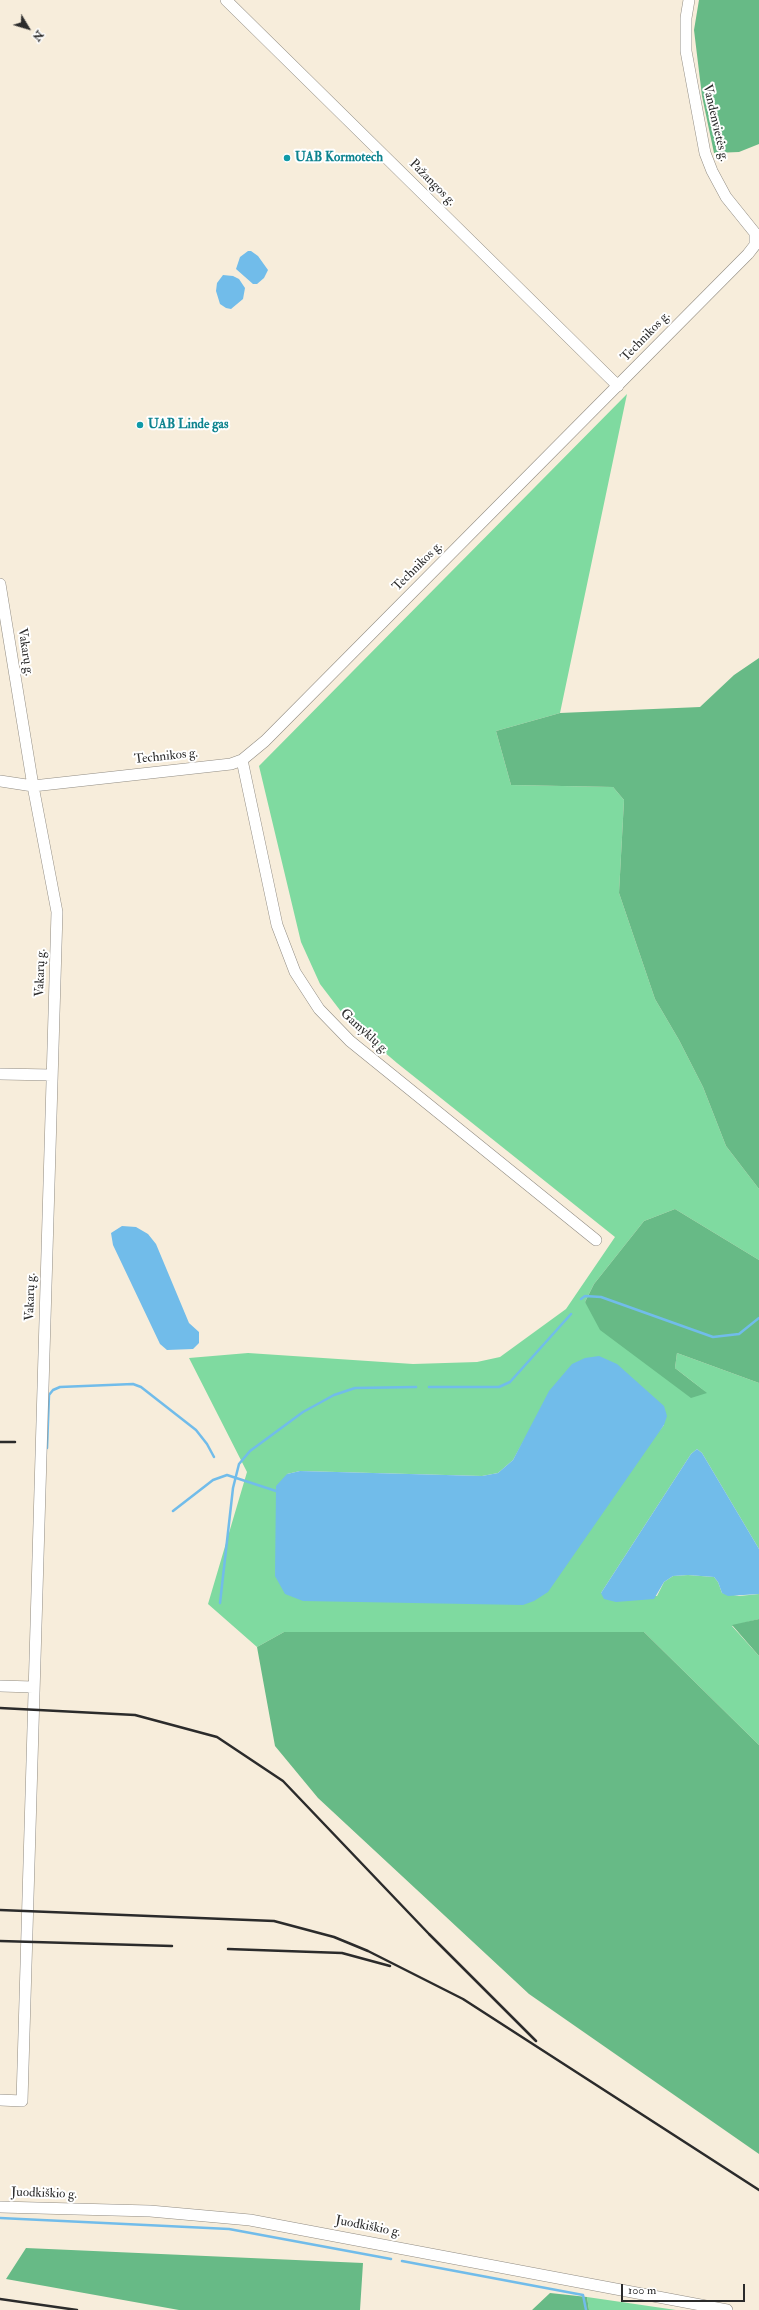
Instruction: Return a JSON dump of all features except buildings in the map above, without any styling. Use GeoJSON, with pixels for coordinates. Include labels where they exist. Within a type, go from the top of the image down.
{"type":"FeatureCollection","features":[{"type":"Feature","properties":{"kind":"street","name":"Pažangos g."},"geometry":{"type":"LineString","coordinates":[[226,0],[618,386]]}},
{"type":"Feature","properties":{"kind":"street","name":"Vandenvietės g."},"geometry":{"type":"LineString","coordinates":[[689,0],[686,30],[686,57],[705,153],[719,185],[733,206],[753,228],[756,240]]}},
{"type":"Feature","properties":{"kind":"street","name":"Technikos g."},"geometry":{"type":"LineString","coordinates":[[0,781],[33,786],[231,764],[242,760],[265,741],[618,386],[748,254],[756,240]]}},
{"type":"Feature","properties":{"kind":"street","name":"Vakarų g."},"geometry":{"type":"LineString","coordinates":[[0,584],[33,786],[57,912],[22,2101],[0,2100]]}},
{"type":"Feature","properties":{"kind":"street","name":"Gamyklų g."},"geometry":{"type":"LineString","coordinates":[[242,760],[277,926],[295,972],[319,1009],[350,1041],[596,1240]]}},
{"type":"Feature","properties":{"kind":"street"},"geometry":{"type":"LineString","coordinates":[[0,1074],[52,1075]]}},
{"type":"Feature","properties":{"kind":"street"},"geometry":{"type":"LineString","coordinates":[[0,1686],[33,1687]]}},
{"type":"Feature","properties":{"kind":"street","name":"Juodkiškio g."},"geometry":{"type":"LineString","coordinates":[[0,2207],[150,2212],[250,2220],[727,2310]]}},
{"type":"Feature","properties":{"kind":"green space"},"geometry":{"type":"Polygon","coordinates":[[[699,0],[759,0],[759,144],[739,152],[714,153],[702,96],[694,30],[699,0]]]}},
{"type":"Feature","properties":{"kind":"green space"},"geometry":{"type":"Polygon","coordinates":[[[627,394],[560,713],[496,731],[511,785],[613,787],[624,800],[619,893],[655,999],[679,1040],[703,1087],[726,1146],[759,1189],[759,1260],[675,1209],[644,1221],[594,1284],[585,1302],[706,1392],[675,1368],[677,1353],[759,1383],[759,1549],[702,1453],[697,1449],[691,1454],[601,1593],[657,1596],[664,1582],[673,1576],[688,1575],[714,1577],[718,1582],[722,1593],[739,1596],[759,1594],[759,1619],[732,1626],[759,1656],[759,1745],[644,1632],[284,1632],[257,1647],[208,1604],[247,1472],[189,1358],[248,1353],[413,1364],[477,1362],[500,1357],[566,1309],[615,1237],[397,1063],[349,1022],[320,984],[301,942],[259,766],[627,394]],[[664,1425],[528,1433],[513,1460],[498,1473],[482,1476],[300,1471],[287,1474],[275,1576],[651,1441],[664,1425]]]}},
{"type":"Feature","properties":{"kind":"green space"},"geometry":{"type":"Polygon","coordinates":[[[759,658],[759,1189],[726,1146],[703,1087],[679,1040],[655,999],[619,893],[624,800],[613,787],[511,785],[496,731],[560,713],[700,707],[734,675],[759,658]]]}},
{"type":"Feature","properties":{"kind":"green space"},"geometry":{"type":"Polygon","coordinates":[[[675,1209],[759,1260],[759,1383],[677,1353],[675,1368],[707,1393],[691,1398],[600,1330],[585,1302],[594,1284],[644,1221],[675,1209]]]}},
{"type":"Feature","properties":{"kind":"green space"},"geometry":{"type":"Polygon","coordinates":[[[759,1619],[759,1656],[732,1625],[759,1619]]]}},
{"type":"Feature","properties":{"kind":"green space"},"geometry":{"type":"Polygon","coordinates":[[[284,1632],[644,1632],[759,1745],[759,2154],[529,1994],[318,1798],[275,1746],[257,1647],[284,1632]]]}},
{"type":"Feature","properties":{"kind":"green space"},"geometry":{"type":"Polygon","coordinates":[[[26,2248],[363,2263],[360,2310],[179,2310],[6,2279],[26,2248]]]}},
{"type":"Feature","properties":{"kind":"green space"},"geometry":{"type":"Polygon","coordinates":[[[550,2293],[587,2297],[589,2310],[532,2310],[550,2293]]]}},
{"type":"Feature","properties":{"kind":"green space"},"geometry":{"type":"Polygon","coordinates":[[[587,2297],[676,2310],[589,2310],[587,2297]]]}},
{"type":"Feature","properties":{"kind":"water"},"geometry":{"type":"Polygon","coordinates":[[[248,251],[251,251],[258,256],[268,270],[264,278],[257,284],[253,284],[236,269],[240,257],[248,251]]]}},
{"type":"Feature","properties":{"kind":"water"},"geometry":{"type":"Polygon","coordinates":[[[223,275],[233,276],[239,279],[245,288],[243,299],[231,309],[220,304],[216,291],[217,283],[223,275]]]}},
{"type":"Feature","properties":{"kind":"water"},"geometry":{"type":"Polygon","coordinates":[[[122,1226],[136,1227],[148,1234],[156,1244],[189,1323],[199,1332],[199,1343],[193,1349],[167,1350],[160,1344],[113,1245],[111,1233],[122,1226]]]}},
{"type":"Feature","properties":{"kind":"water"},"geometry":{"type":"Polygon","coordinates":[[[599,1356],[617,1364],[664,1406],[667,1416],[664,1425],[548,1592],[534,1601],[523,1605],[303,1601],[285,1594],[275,1576],[276,1486],[287,1474],[300,1471],[482,1476],[498,1473],[513,1460],[549,1391],[572,1364],[585,1358],[599,1356]]]}},
{"type":"Feature","properties":{"kind":"water"},"geometry":{"type":"Polygon","coordinates":[[[697,1449],[702,1453],[759,1549],[759,1594],[728,1596],[722,1593],[718,1582],[714,1577],[688,1575],[673,1576],[664,1582],[654,1599],[616,1602],[604,1599],[601,1593],[691,1454],[697,1449]]]}},
{"type":"Feature","properties":{"kind":"waterway"},"geometry":{"type":"LineString","coordinates":[[581,1299],[585,1296],[601,1297],[713,1337],[739,1334],[759,1318]]}},
{"type":"Feature","properties":{"kind":"waterway"},"geometry":{"type":"LineString","coordinates":[[429,1387],[499,1387],[510,1382],[571,1314]]}},
{"type":"Feature","properties":{"kind":"waterway"},"geometry":{"type":"LineString","coordinates":[[47,1448],[49,1395],[53,1390],[60,1387],[133,1384],[141,1387],[196,1430],[207,1444],[214,1457]]}},
{"type":"Feature","properties":{"kind":"waterway"},"geometry":{"type":"LineString","coordinates":[[220,1603],[233,1488],[239,1464],[250,1451],[303,1412],[334,1395],[355,1388],[416,1387]]}},
{"type":"Feature","properties":{"kind":"waterway"},"geometry":{"type":"LineString","coordinates":[[173,1511],[213,1480],[227,1475],[276,1491]]}},
{"type":"Feature","properties":{"kind":"waterway"},"geometry":{"type":"LineString","coordinates":[[0,2218],[229,2229],[391,2259]]}},
{"type":"Feature","properties":{"kind":"waterway"},"geometry":{"type":"LineString","coordinates":[[402,2261],[583,2295],[586,2310]]}},
{"type":"Feature","properties":{"kind":"railway"},"geometry":{"type":"LineString","coordinates":[[0,1442],[15,1442]]}},
{"type":"Feature","properties":{"kind":"railway"},"geometry":{"type":"LineString","coordinates":[[0,1708],[135,1715],[217,1737],[283,1781],[429,1934],[536,2041]]}},
{"type":"Feature","properties":{"kind":"railway"},"geometry":{"type":"LineString","coordinates":[[0,1910],[274,1921],[334,1937],[368,1951],[463,1999],[759,2190]]}},
{"type":"Feature","properties":{"kind":"railway"},"geometry":{"type":"LineString","coordinates":[[0,1941],[172,1946]]}},
{"type":"Feature","properties":{"kind":"railway"},"geometry":{"type":"LineString","coordinates":[[228,1949],[342,1953],[390,1966]]}},
{"type":"Feature","properties":{"kind":"railway"},"geometry":{"type":"LineString","coordinates":[[0,2299],[77,2310]]}},
{"type":"Feature","properties":{"kind":"place","name":"UAB Kormotech"},"geometry":{"type":"Point","coordinates":[287,158]}},
{"type":"Feature","properties":{"kind":"place","name":"UAB Linde gas"},"geometry":{"type":"Point","coordinates":[140,425]}}]}
